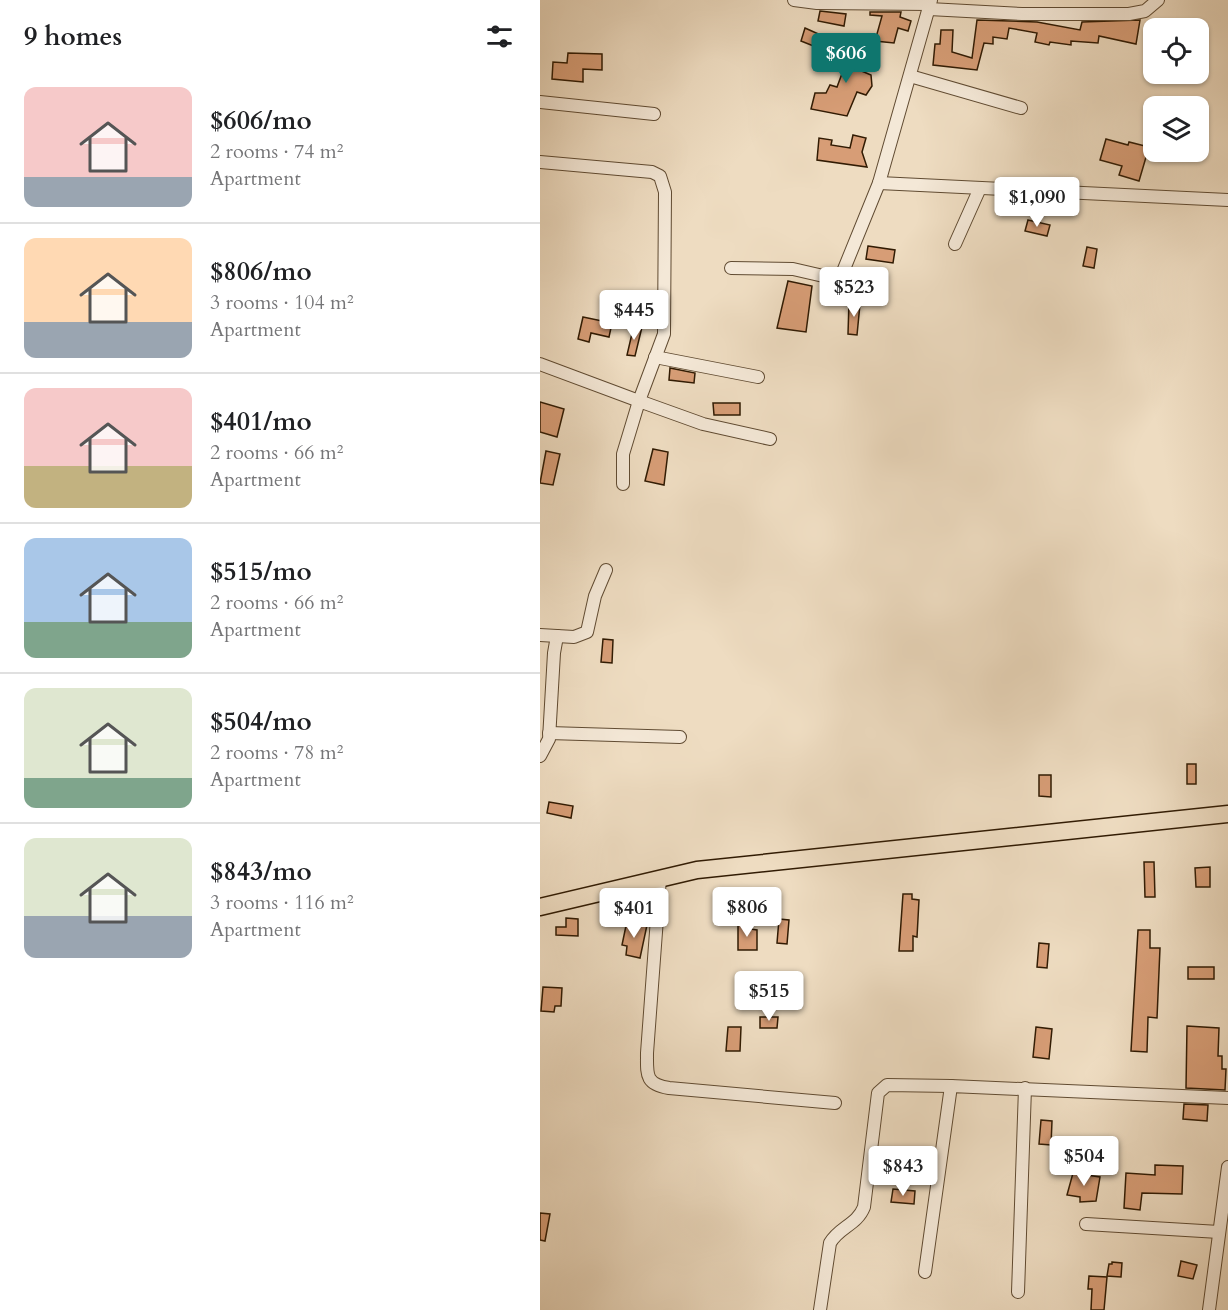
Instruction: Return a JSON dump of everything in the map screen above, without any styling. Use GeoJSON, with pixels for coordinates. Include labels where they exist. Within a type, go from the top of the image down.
{"type":"FeatureCollection","features":[{"type":"Feature","properties":{"kind":"highway"},"geometry":{"type":"LineString","coordinates":[[540,907],[698,870],[1228,814]]}},
{"type":"Feature","properties":{"kind":"street"},"geometry":{"type":"LineString","coordinates":[[794,0],[816,3],[930,4],[1022,14],[1138,13],[1158,0]]}},
{"type":"Feature","properties":{"kind":"street"},"geometry":{"type":"LineString","coordinates":[[1063,13],[1066,0]]}},
{"type":"Feature","properties":{"kind":"street"},"geometry":{"type":"LineString","coordinates":[[731,268],[793,270],[832,278],[842,274],[879,183],[930,4]]}},
{"type":"Feature","properties":{"kind":"street"},"geometry":{"type":"LineString","coordinates":[[910,76],[1021,108]]}},
{"type":"Feature","properties":{"kind":"street"},"geometry":{"type":"LineString","coordinates":[[540,102],[654,114]]}},
{"type":"Feature","properties":{"kind":"street"},"geometry":{"type":"LineString","coordinates":[[540,162],[652,172],[660,176],[665,192],[666,319],[664,334],[639,401],[623,454],[623,484]]}},
{"type":"Feature","properties":{"kind":"street"},"geometry":{"type":"LineString","coordinates":[[879,183],[1228,200]]}},
{"type":"Feature","properties":{"kind":"street"},"geometry":{"type":"LineString","coordinates":[[955,244],[980,188]]}},
{"type":"Feature","properties":{"kind":"street"},"geometry":{"type":"LineString","coordinates":[[655,357],[758,377]]}},
{"type":"Feature","properties":{"kind":"street"},"geometry":{"type":"LineString","coordinates":[[540,364],[703,424],[770,439]]}},
{"type":"Feature","properties":{"kind":"street"},"geometry":{"type":"LineString","coordinates":[[540,635],[574,637],[587,632],[595,596],[606,570]]}},
{"type":"Feature","properties":{"kind":"street"},"geometry":{"type":"LineString","coordinates":[[540,756],[545,749],[549,733],[545,699],[557,636]]}},
{"type":"Feature","properties":{"kind":"street"},"geometry":{"type":"LineString","coordinates":[[549,733],[680,737]]}},
{"type":"Feature","properties":{"kind":"street"},"geometry":{"type":"LineString","coordinates":[[660,878],[647,1053],[649,1080],[655,1086],[669,1088],[835,1103]]}},
{"type":"Feature","properties":{"kind":"street"},"geometry":{"type":"LineString","coordinates":[[820,1310],[830,1243],[835,1235],[856,1222],[864,1207],[878,1093],[887,1085],[1025,1088],[1228,1098]]}},
{"type":"Feature","properties":{"kind":"street"},"geometry":{"type":"LineString","coordinates":[[926,1272],[951,1086]]}},
{"type":"Feature","properties":{"kind":"street"},"geometry":{"type":"LineString","coordinates":[[1018,1292],[1025,1088]]}},
{"type":"Feature","properties":{"kind":"street"},"geometry":{"type":"LineString","coordinates":[[1209,1310],[1222,1240],[1228,1167]]}},
{"type":"Feature","properties":{"kind":"street"},"geometry":{"type":"LineString","coordinates":[[1086,1224],[1222,1240]]}},
{"type":"Feature","properties":{"kind":"building"},"geometry":{"type":"Polygon","coordinates":[[[820,11],[846,14],[844,26],[818,21],[820,11]]]}},
{"type":"Feature","properties":{"kind":"building"},"geometry":{"type":"Polygon","coordinates":[[[870,12],[901,12],[900,17],[911,21],[908,31],[898,28],[894,43],[875,41],[882,16],[870,15],[870,12]]]}},
{"type":"Feature","properties":{"kind":"building"},"geometry":{"type":"Polygon","coordinates":[[[977,20],[1037,22],[1080,30],[1082,22],[1140,20],[1136,44],[1099,36],[1098,43],[1071,41],[1071,45],[1050,42],[1049,45],[1035,42],[1037,33],[1009,28],[1007,39],[993,37],[993,44],[984,43],[977,70],[933,65],[935,44],[940,44],[941,30],[953,30],[952,52],[972,58],[977,20]]]}},
{"type":"Feature","properties":{"kind":"building"},"geometry":{"type":"Polygon","coordinates":[[[805,28],[834,41],[831,53],[801,41],[805,28]]]}},
{"type":"Feature","properties":{"kind":"building"},"geometry":{"type":"Polygon","coordinates":[[[856,36],[869,40],[857,69],[871,75],[872,86],[866,95],[857,92],[847,116],[811,109],[815,93],[826,93],[830,85],[837,87],[856,36]]]}},
{"type":"Feature","properties":{"kind":"building"},"geometry":{"type":"Polygon","coordinates":[[[568,53],[602,54],[602,70],[583,69],[583,82],[552,79],[553,62],[567,63],[568,53]]]}},
{"type":"Feature","properties":{"kind":"building"},"geometry":{"type":"Polygon","coordinates":[[[853,135],[866,138],[862,152],[867,167],[817,160],[819,138],[832,140],[831,145],[850,148],[853,135]]]}},
{"type":"Feature","properties":{"kind":"building"},"geometry":{"type":"Polygon","coordinates":[[[1106,139],[1128,145],[1129,142],[1143,146],[1145,162],[1139,181],[1119,175],[1122,166],[1100,160],[1106,139]]]}},
{"type":"Feature","properties":{"kind":"building"},"geometry":{"type":"Polygon","coordinates":[[[1028,220],[1050,225],[1047,236],[1025,231],[1028,220]]]}},
{"type":"Feature","properties":{"kind":"building"},"geometry":{"type":"Polygon","coordinates":[[[868,246],[895,250],[893,263],[866,259],[868,246]]]}},
{"type":"Feature","properties":{"kind":"building"},"geometry":{"type":"Polygon","coordinates":[[[1087,247],[1097,249],[1094,268],[1083,266],[1087,247]]]}},
{"type":"Feature","properties":{"kind":"building"},"geometry":{"type":"Polygon","coordinates":[[[788,281],[812,286],[806,332],[777,328],[788,281]]]}},
{"type":"Feature","properties":{"kind":"building"},"geometry":{"type":"Polygon","coordinates":[[[849,302],[860,304],[857,335],[848,334],[849,302]]]}},
{"type":"Feature","properties":{"kind":"building"},"geometry":{"type":"Polygon","coordinates":[[[583,317],[612,323],[609,337],[591,333],[589,342],[578,339],[583,317]]]}},
{"type":"Feature","properties":{"kind":"building"},"geometry":{"type":"Polygon","coordinates":[[[634,325],[642,327],[635,356],[627,355],[634,325]]]}},
{"type":"Feature","properties":{"kind":"building"},"geometry":{"type":"Polygon","coordinates":[[[670,368],[695,373],[694,383],[669,380],[670,368]]]}},
{"type":"Feature","properties":{"kind":"building"},"geometry":{"type":"Polygon","coordinates":[[[540,402],[564,409],[557,437],[540,432],[540,402]]]}},
{"type":"Feature","properties":{"kind":"building"},"geometry":{"type":"Polygon","coordinates":[[[713,403],[740,403],[740,415],[714,415],[713,403]]]}},
{"type":"Feature","properties":{"kind":"building"},"geometry":{"type":"Polygon","coordinates":[[[653,449],[668,452],[664,485],[645,481],[653,449]]]}},
{"type":"Feature","properties":{"kind":"building"},"geometry":{"type":"Polygon","coordinates":[[[546,451],[560,454],[553,485],[540,483],[546,451]]]}},
{"type":"Feature","properties":{"kind":"building"},"geometry":{"type":"Polygon","coordinates":[[[603,639],[613,640],[612,663],[601,662],[603,639]]]}},
{"type":"Feature","properties":{"kind":"building"},"geometry":{"type":"Polygon","coordinates":[[[1187,764],[1196,764],[1196,784],[1187,784],[1187,764]]]}},
{"type":"Feature","properties":{"kind":"building"},"geometry":{"type":"Polygon","coordinates":[[[1039,775],[1051,775],[1051,797],[1039,796],[1039,775]]]}},
{"type":"Feature","properties":{"kind":"building"},"geometry":{"type":"Polygon","coordinates":[[[549,802],[573,806],[571,818],[547,813],[549,802]]]}},
{"type":"Feature","properties":{"kind":"building"},"geometry":{"type":"Polygon","coordinates":[[[1144,862],[1154,862],[1155,897],[1145,897],[1144,862]]]}},
{"type":"Feature","properties":{"kind":"building"},"geometry":{"type":"Polygon","coordinates":[[[1210,867],[1210,887],[1196,887],[1195,868],[1210,867]]]}},
{"type":"Feature","properties":{"kind":"building"},"geometry":{"type":"Polygon","coordinates":[[[903,894],[912,894],[912,899],[919,900],[917,937],[913,936],[913,951],[899,951],[903,894]]]}},
{"type":"Feature","properties":{"kind":"building"},"geometry":{"type":"Polygon","coordinates":[[[566,918],[578,919],[578,936],[556,935],[556,927],[566,927],[566,918]]]}},
{"type":"Feature","properties":{"kind":"building"},"geometry":{"type":"Polygon","coordinates":[[[779,919],[789,920],[787,944],[777,943],[779,919]]]}},
{"type":"Feature","properties":{"kind":"building"},"geometry":{"type":"Polygon","coordinates":[[[627,921],[647,925],[640,958],[626,955],[627,946],[622,945],[627,921]]]}},
{"type":"Feature","properties":{"kind":"building"},"geometry":{"type":"Polygon","coordinates":[[[738,925],[751,925],[750,929],[757,930],[757,950],[738,950],[738,925]]]}},
{"type":"Feature","properties":{"kind":"building"},"geometry":{"type":"Polygon","coordinates":[[[1138,930],[1150,930],[1150,948],[1160,948],[1157,1018],[1148,1017],[1147,1052],[1131,1051],[1138,930]]]}},
{"type":"Feature","properties":{"kind":"building"},"geometry":{"type":"Polygon","coordinates":[[[1039,943],[1049,944],[1047,968],[1037,967],[1039,943]]]}},
{"type":"Feature","properties":{"kind":"building"},"geometry":{"type":"Polygon","coordinates":[[[1188,967],[1214,967],[1214,979],[1188,979],[1188,967]]]}},
{"type":"Feature","properties":{"kind":"building"},"geometry":{"type":"Polygon","coordinates":[[[776,979],[788,980],[786,1001],[762,999],[763,984],[775,985],[776,979]]]}},
{"type":"Feature","properties":{"kind":"building"},"geometry":{"type":"Polygon","coordinates":[[[543,987],[562,988],[561,1006],[555,1006],[554,1012],[541,1011],[543,987]]]}},
{"type":"Feature","properties":{"kind":"building"},"geometry":{"type":"Polygon","coordinates":[[[760,1017],[778,1017],[777,1028],[760,1028],[760,1017]]]}},
{"type":"Feature","properties":{"kind":"building"},"geometry":{"type":"Polygon","coordinates":[[[1187,1026],[1219,1028],[1218,1056],[1222,1056],[1222,1069],[1226,1069],[1225,1090],[1186,1088],[1187,1026]]]}},
{"type":"Feature","properties":{"kind":"building"},"geometry":{"type":"Polygon","coordinates":[[[728,1027],[741,1027],[740,1051],[726,1051],[728,1027]]]}},
{"type":"Feature","properties":{"kind":"building"},"geometry":{"type":"Polygon","coordinates":[[[1036,1027],[1052,1029],[1049,1059],[1033,1057],[1036,1027]]]}},
{"type":"Feature","properties":{"kind":"building"},"geometry":{"type":"Polygon","coordinates":[[[1184,1104],[1208,1105],[1207,1121],[1183,1119],[1184,1104]]]}},
{"type":"Feature","properties":{"kind":"building"},"geometry":{"type":"Polygon","coordinates":[[[1041,1120],[1052,1121],[1051,1145],[1039,1144],[1041,1120]]]}},
{"type":"Feature","properties":{"kind":"building"},"geometry":{"type":"Polygon","coordinates":[[[1155,1165],[1183,1166],[1182,1194],[1142,1193],[1140,1210],[1124,1208],[1126,1173],[1155,1175],[1155,1165]]]}},
{"type":"Feature","properties":{"kind":"building"},"geometry":{"type":"Polygon","coordinates":[[[1073,1173],[1100,1177],[1096,1201],[1080,1202],[1080,1197],[1067,1195],[1073,1173]]]}},
{"type":"Feature","properties":{"kind":"building"},"geometry":{"type":"Polygon","coordinates":[[[893,1189],[915,1191],[914,1204],[891,1202],[893,1189]]]}},
{"type":"Feature","properties":{"kind":"building"},"geometry":{"type":"Polygon","coordinates":[[[540,1213],[550,1214],[545,1241],[540,1240],[540,1213]]]}},
{"type":"Feature","properties":{"kind":"building"},"geometry":{"type":"Polygon","coordinates":[[[1181,1261],[1197,1265],[1193,1279],[1178,1276],[1181,1261]]]}},
{"type":"Feature","properties":{"kind":"building"},"geometry":{"type":"Polygon","coordinates":[[[1122,1263],[1121,1277],[1107,1276],[1109,1264],[1122,1263]]]}},
{"type":"Feature","properties":{"kind":"building"},"geometry":{"type":"Polygon","coordinates":[[[1089,1276],[1107,1277],[1104,1310],[1091,1310],[1092,1289],[1088,1289],[1089,1276]]]}}]}
